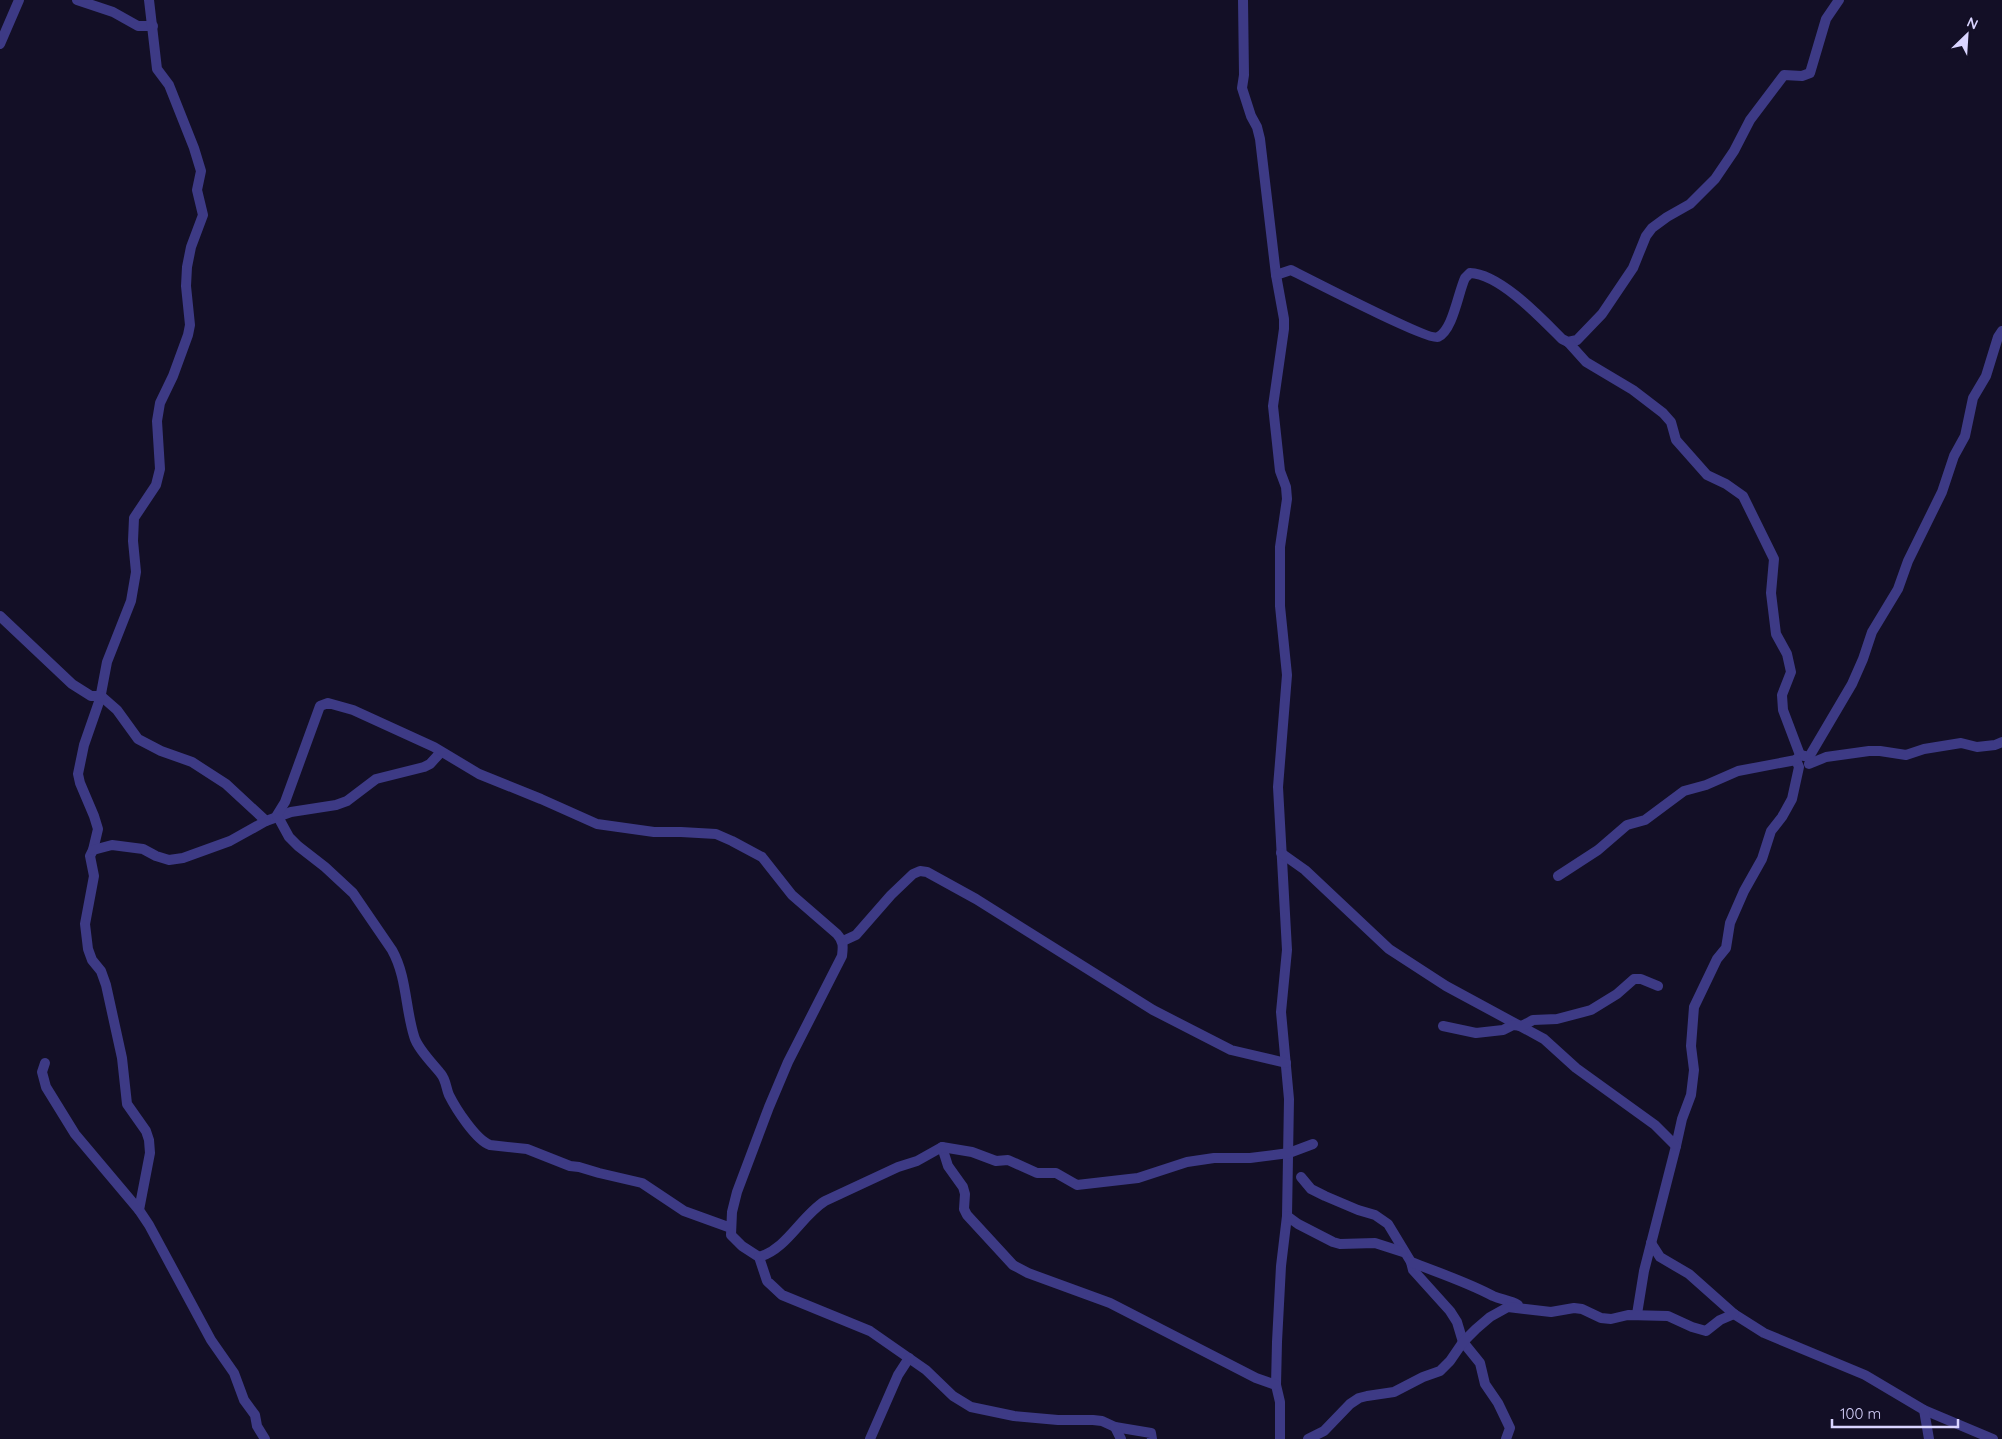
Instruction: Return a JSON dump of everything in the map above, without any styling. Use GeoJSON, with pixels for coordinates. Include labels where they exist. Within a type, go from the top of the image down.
{"type":"FeatureCollection","features":[{"type":"Feature","properties":{"kind":"street"},"geometry":{"type":"LineString","coordinates":[[0,44],[19,0]]}},
{"type":"Feature","properties":{"kind":"street"},"geometry":{"type":"LineString","coordinates":[[77,0],[113,12],[138,26],[153,26]]}},
{"type":"Feature","properties":{"kind":"street"},"geometry":{"type":"LineString","coordinates":[[138,1210],[150,1153],[149,1140],[146,1131],[127,1104],[122,1058],[106,985],[101,971],[92,960],[85,931],[94,876],[90,856],[98,829],[78,774],[84,745],[101,696],[107,662],[122,626],[134,585],[136,572],[134,518],[156,485],[160,469],[157,421],[160,403],[173,376],[188,335],[190,324],[186,286],[187,267],[191,247],[203,215],[197,190],[201,174],[199,165],[175,99],[169,86],[157,69],[149,0]]}},
{"type":"Feature","properties":{"kind":"street"},"geometry":{"type":"LineString","coordinates":[[1243,0],[1244,75],[1242,88],[1249,111],[1258,127],[1260,138],[1284,329],[1273,406],[1280,471],[1286,487],[1287,499],[1280,547],[1280,606],[1287,675],[1278,787],[1287,935],[1281,1002],[1289,1098],[1289,1153],[1287,1216],[1281,1266],[1276,1385],[1280,1402],[1280,1439]]}},
{"type":"Feature","properties":{"kind":"street"},"geometry":{"type":"LineString","coordinates":[[1568,342],[1577,340],[1602,314],[1633,268],[1646,236],[1652,228],[1667,216],[1690,204],[1715,180],[1734,151],[1750,120],[1784,74],[1802,76],[1810,73],[1826,20],[1839,0]]}},
{"type":"Feature","properties":{"kind":"street"},"geometry":{"type":"LineString","coordinates":[[1276,275],[1291,270],[1408,328],[1433,337],[1438,337],[1448,327],[1464,278],[1470,273],[1485,276],[1526,303],[1568,342],[1586,362],[1633,390],[1663,413],[1671,422],[1676,440],[1707,475],[1726,484],[1743,496],[1774,559],[1771,593],[1776,634],[1787,654],[1791,672],[1782,695],[1782,710],[1802,761]]}},
{"type":"Feature","properties":{"kind":"street"},"geometry":{"type":"LineString","coordinates":[[1637,1314],[1640,1289],[1651,1242],[1682,1120],[1691,1095],[1694,1070],[1691,1046],[1694,1006],[1717,959],[1726,948],[1730,923],[1744,891],[1762,859],[1771,831],[1782,817],[1792,799],[1802,761],[1852,684],[1872,632],[1898,589],[1908,561],[1942,492],[1954,456],[1965,436],[1973,398],[1986,376],[1998,337],[2002,331]]}},
{"type":"Feature","properties":{"kind":"street"},"geometry":{"type":"LineString","coordinates":[[0,616],[72,684],[91,696],[101,696],[117,710],[138,739],[161,751],[192,762],[226,784],[266,821]]}},
{"type":"Feature","properties":{"kind":"street"},"geometry":{"type":"LineString","coordinates":[[277,815],[285,802],[318,708],[322,704],[328,703],[353,710],[413,736],[479,774],[541,798],[597,824],[654,832],[716,834],[732,841],[762,857],[792,894],[843,941]]}},
{"type":"Feature","properties":{"kind":"street"},"geometry":{"type":"LineString","coordinates":[[1558,876],[1598,850],[1627,825],[1645,820],[1684,792],[1738,771],[1826,756],[1851,755],[1869,751],[1906,755],[1924,749],[1961,743],[1977,747],[1995,745],[2002,742]]}},
{"type":"Feature","properties":{"kind":"street"},"geometry":{"type":"LineString","coordinates":[[93,850],[112,845],[143,849],[168,860],[183,858],[230,840],[277,815],[347,801],[376,779],[424,767],[430,764],[441,752]]}},
{"type":"Feature","properties":{"kind":"street"},"geometry":{"type":"LineString","coordinates":[[277,815],[294,842],[353,893],[392,950],[398,960],[414,1038],[442,1075],[450,1096],[474,1134],[490,1145],[527,1149],[570,1166],[642,1183],[684,1211],[731,1228]]}},
{"type":"Feature","properties":{"kind":"street"},"geometry":{"type":"LineString","coordinates":[[1281,853],[1305,870],[1389,949],[1446,986],[1544,1039],[1576,1068],[1655,1125],[1676,1146]]}},
{"type":"Feature","properties":{"kind":"street"},"geometry":{"type":"LineString","coordinates":[[843,941],[856,935],[891,895],[913,874],[920,871],[927,872],[976,899],[1153,1010],[1231,1050],[1286,1063]]}},
{"type":"Feature","properties":{"kind":"street"},"geometry":{"type":"LineString","coordinates":[[843,941],[842,956],[788,1062],[737,1192],[732,1212],[731,1235],[734,1240],[759,1257],[767,1281],[782,1295],[870,1331],[926,1370],[953,1396],[971,1407],[1014,1416],[1102,1421],[1115,1427],[1151,1433],[1152,1439]]}},
{"type":"Feature","properties":{"kind":"street"},"geometry":{"type":"LineString","coordinates":[[1442,1026],[1476,1033],[1503,1030],[1513,1025],[1522,1026],[1533,1020],[1557,1019],[1591,1010],[1617,994],[1634,979],[1641,979],[1658,986]]}},
{"type":"Feature","properties":{"kind":"street"},"geometry":{"type":"LineString","coordinates":[[45,1063],[42,1072],[46,1087],[75,1134],[149,1225],[211,1340],[234,1373],[244,1400],[255,1416],[265,1439]]}},
{"type":"Feature","properties":{"kind":"street"},"geometry":{"type":"LineString","coordinates":[[759,1257],[774,1250],[814,1208],[825,1201],[898,1167],[917,1161],[942,1147],[972,1152],[996,1160],[1008,1160],[1037,1173],[1056,1173],[1077,1185],[1138,1178],[1187,1162],[1214,1158],[1250,1158],[1289,1153],[1313,1144]]}},
{"type":"Feature","properties":{"kind":"street"},"geometry":{"type":"LineString","coordinates":[[942,1147],[948,1166],[963,1187],[965,1194],[964,1209],[967,1215],[1014,1265],[1048,1281],[1110,1303],[1207,1354],[1256,1378],[1276,1385]]}},
{"type":"Feature","properties":{"kind":"street"},"geometry":{"type":"LineString","coordinates":[[1301,1177],[1311,1188],[1325,1196],[1375,1215],[1388,1224],[1414,1270],[1450,1311],[1457,1322],[1463,1342],[1480,1363],[1485,1384],[1498,1403],[1510,1428],[1506,1439]]}},
{"type":"Feature","properties":{"kind":"street"},"geometry":{"type":"LineString","coordinates":[[1287,1216],[1298,1224],[1333,1242],[1340,1244],[1375,1243],[1403,1252]]}},
{"type":"Feature","properties":{"kind":"street"},"geometry":{"type":"LineString","coordinates":[[1651,1242],[1660,1256],[1690,1274],[1734,1314],[1782,1342],[1865,1375],[1924,1410],[1993,1439]]}},
{"type":"Feature","properties":{"kind":"street"},"geometry":{"type":"LineString","coordinates":[[1411,1262],[1472,1285],[1522,1307]]}},
{"type":"Feature","properties":{"kind":"street"},"geometry":{"type":"LineString","coordinates":[[1308,1439],[1326,1435],[1350,1404],[1359,1398],[1394,1392],[1423,1377],[1440,1371],[1450,1361],[1463,1342],[1499,1311],[1508,1307],[1522,1307],[1551,1312],[1574,1308],[1582,1309],[1601,1318],[1637,1314],[1668,1316],[1706,1331],[1720,1320],[1734,1314]]}},
{"type":"Feature","properties":{"kind":"street"},"geometry":{"type":"LineString","coordinates":[[870,1439],[898,1375],[909,1358]]}},
{"type":"Feature","properties":{"kind":"street"},"geometry":{"type":"LineString","coordinates":[[1924,1410],[1929,1439]]}},
{"type":"Feature","properties":{"kind":"street"},"geometry":{"type":"LineString","coordinates":[[1115,1427],[1121,1439]]}}]}
